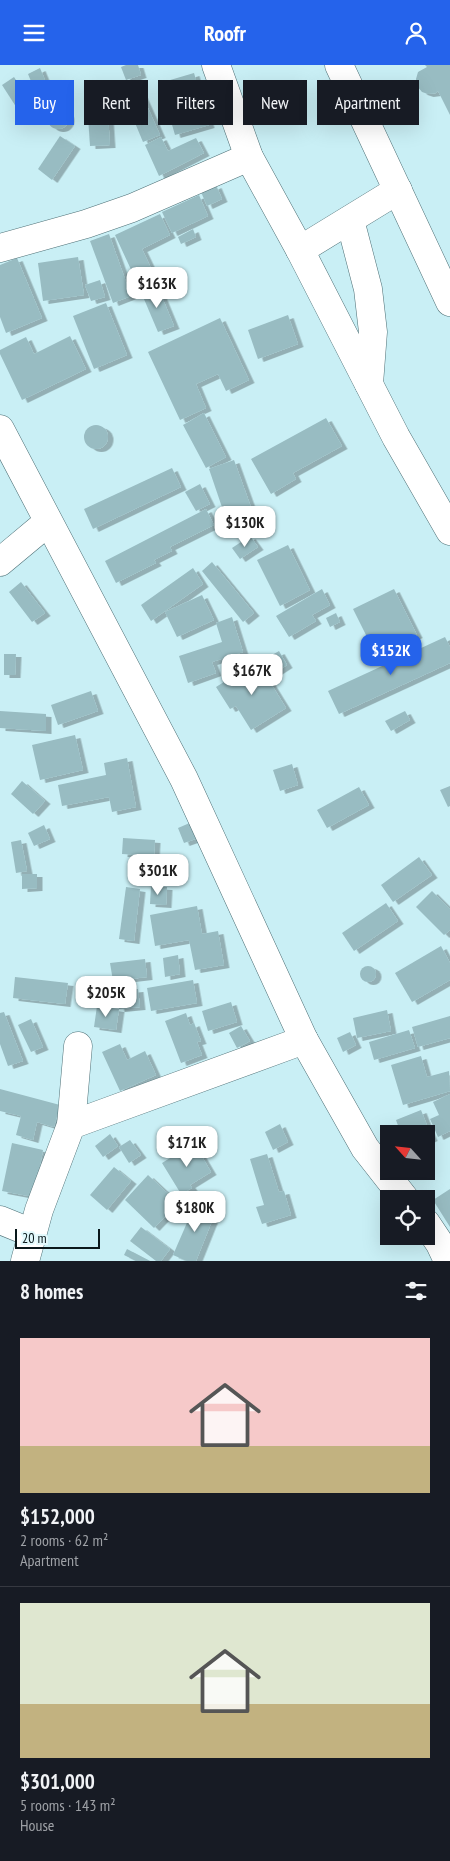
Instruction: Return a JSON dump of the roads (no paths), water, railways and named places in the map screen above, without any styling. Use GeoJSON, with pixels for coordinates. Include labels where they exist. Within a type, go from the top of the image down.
{"type":"FeatureCollection","features":[{"type":"Feature","properties":{"kind":"street"},"geometry":{"type":"LineString","coordinates":[[216,65],[249,157],[300,250],[396,437],[450,531]]}},
{"type":"Feature","properties":{"kind":"street"},"geometry":{"type":"LineString","coordinates":[[339,65],[450,302]]}},
{"type":"Feature","properties":{"kind":"street"},"geometry":{"type":"LineString","coordinates":[[0,248],[132,208],[249,157]]}},
{"type":"Feature","properties":{"kind":"street"},"geometry":{"type":"LineString","coordinates":[[300,250],[398,190]]}},
{"type":"Feature","properties":{"kind":"street"},"geometry":{"type":"LineString","coordinates":[[350,220],[368,289],[373,332],[369,384]]}},
{"type":"Feature","properties":{"kind":"street"},"geometry":{"type":"LineString","coordinates":[[0,429],[184,779],[304,1040],[365,1148],[398,1190]]}},
{"type":"Feature","properties":{"kind":"street"},"geometry":{"type":"LineString","coordinates":[[0,562],[48,522]]}},
{"type":"Feature","properties":{"kind":"street"},"geometry":{"type":"LineString","coordinates":[[71,1125],[304,1040]]}},
{"type":"Feature","properties":{"kind":"street"},"geometry":{"type":"LineString","coordinates":[[25,1261],[32,1233],[71,1125],[78,1046]]}},
{"type":"Feature","properties":{"kind":"street"},"geometry":{"type":"LineString","coordinates":[[0,1221],[32,1233]]}},
{"type":"Feature","properties":{"kind":"street"},"geometry":{"type":"LineString","coordinates":[[435,1236],[448,1261]]}}]}
